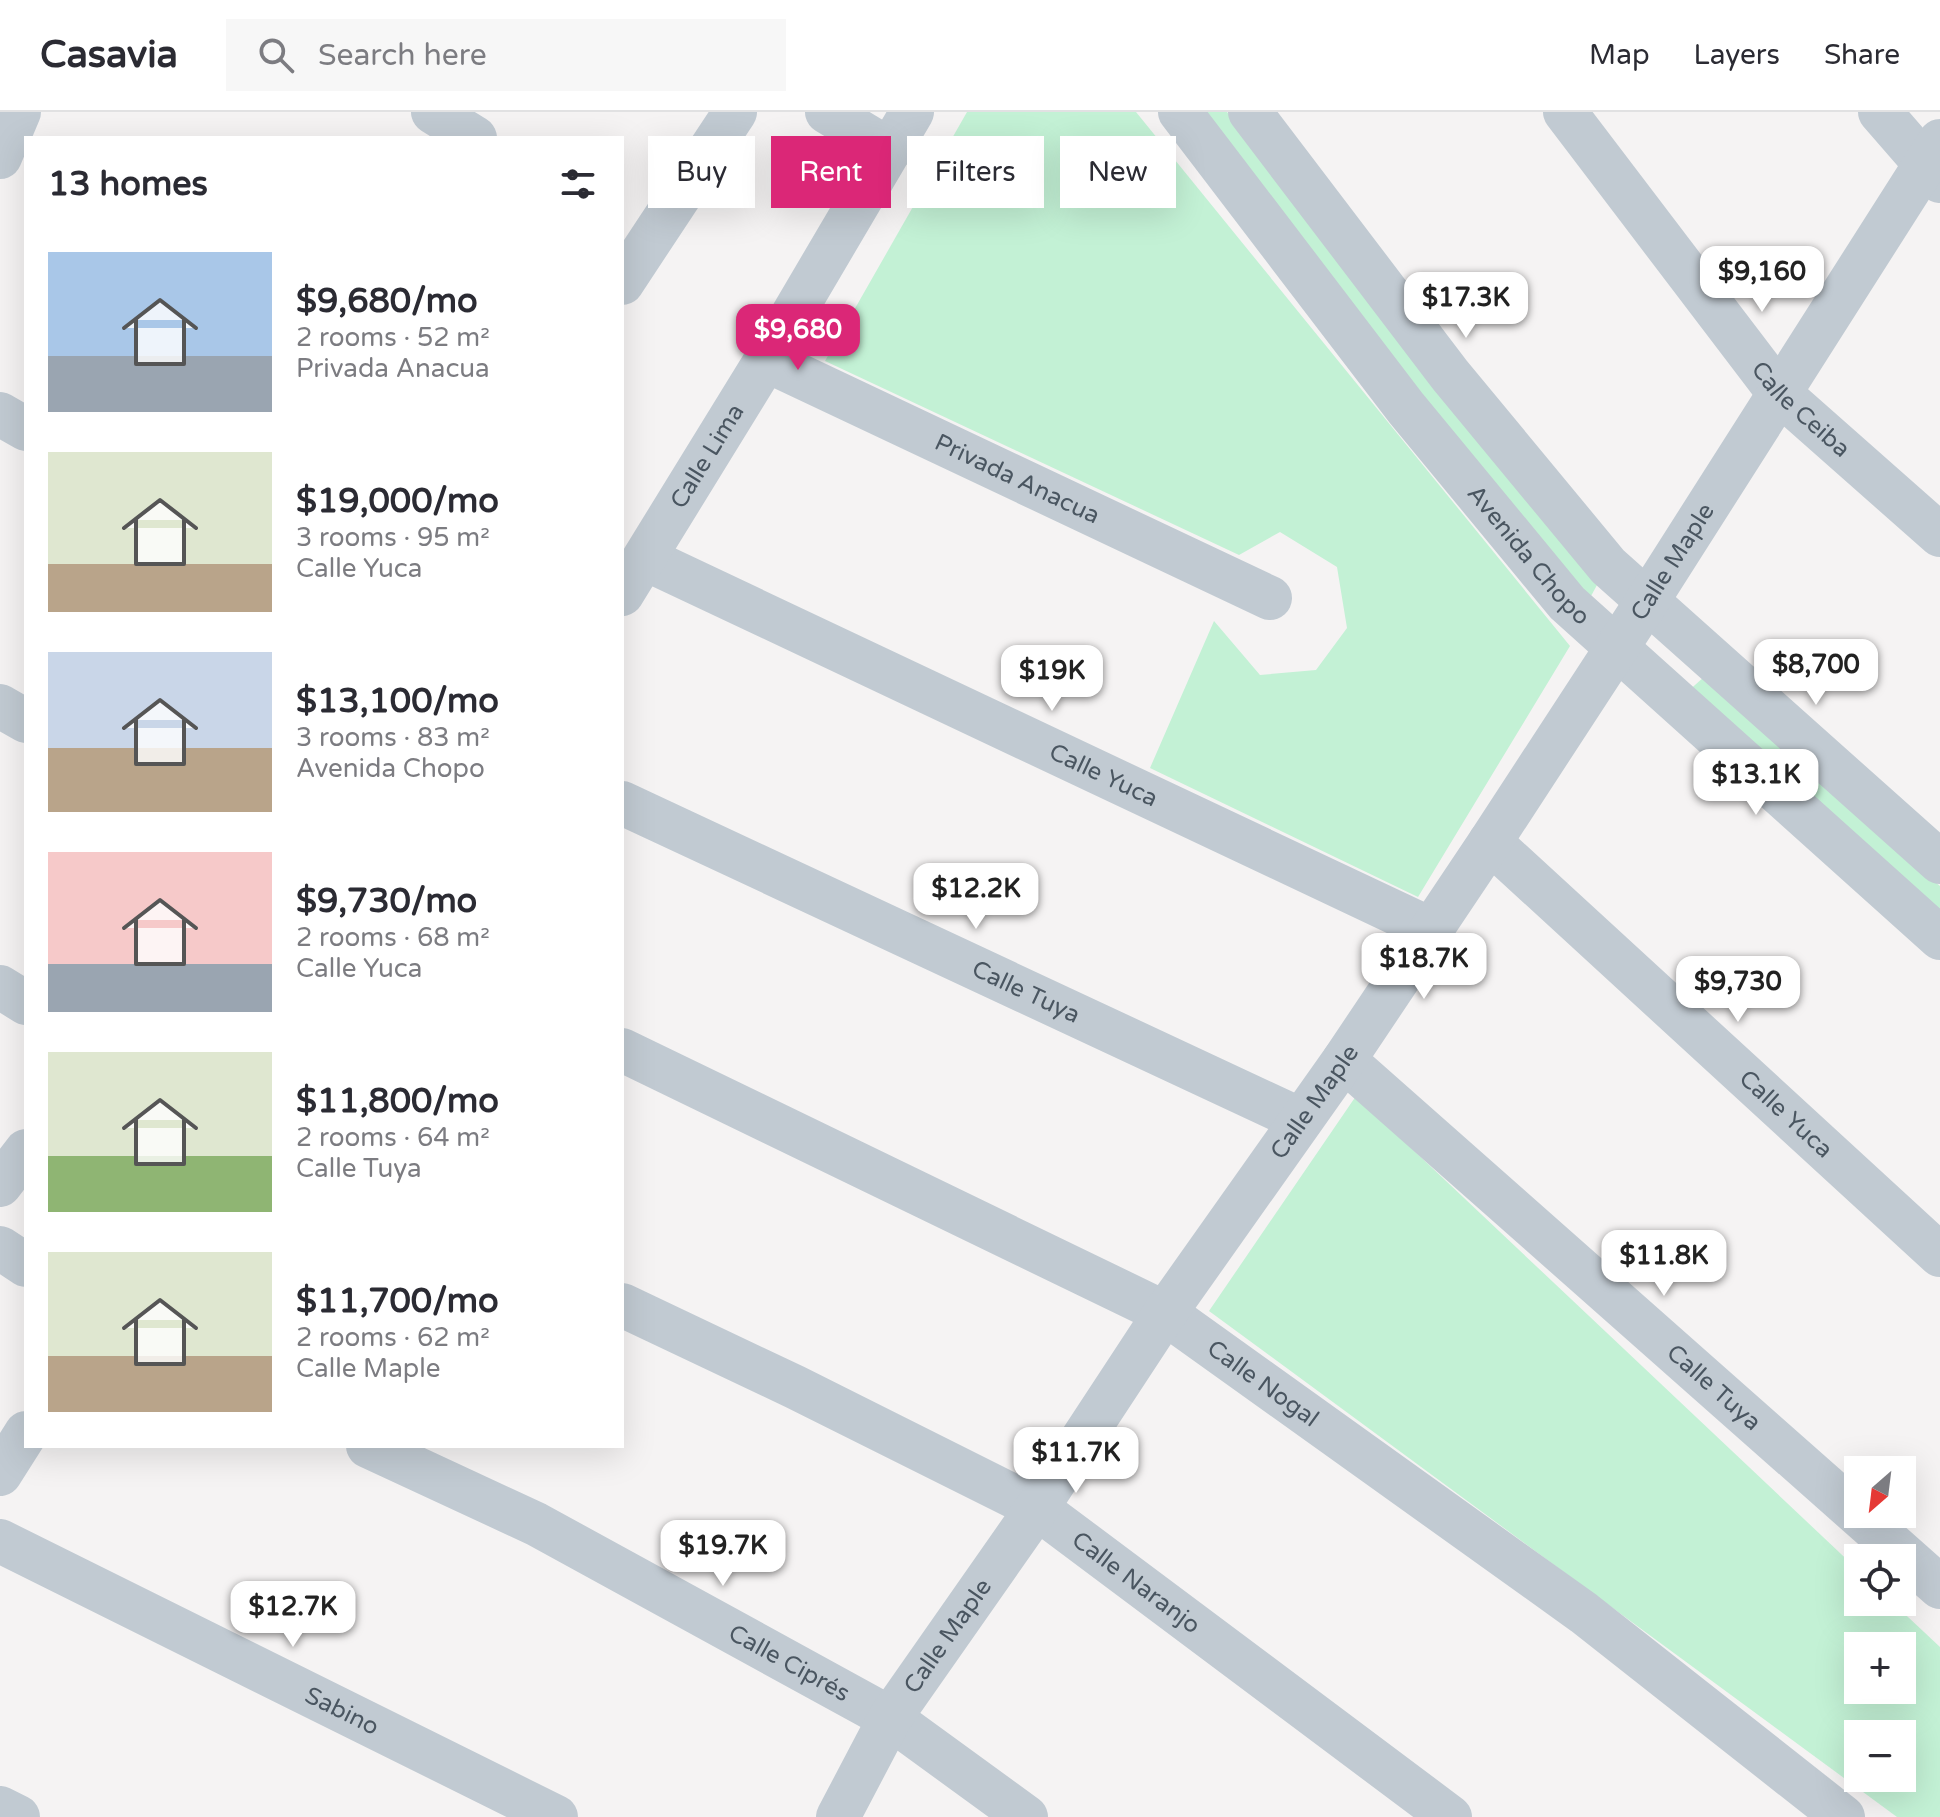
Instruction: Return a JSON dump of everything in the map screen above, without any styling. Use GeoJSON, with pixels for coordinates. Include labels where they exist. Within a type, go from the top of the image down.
{"type":"FeatureCollection","features":[{"type":"Feature","properties":{"kind":"street"},"geometry":{"type":"LineString","coordinates":[[433,112],[472,136]]}},
{"type":"Feature","properties":{"kind":"street"},"geometry":{"type":"LineString","coordinates":[[624,276],[635,237],[735,112]]}},
{"type":"Feature","properties":{"kind":"street"},"geometry":{"type":"LineString","coordinates":[[827,112],[867,136]]}},
{"type":"Feature","properties":{"kind":"street","name":"Calle Lima"},"geometry":{"type":"LineString","coordinates":[[891,148],[912,112]]}},
{"type":"Feature","properties":{"kind":"street","name":"Avenida Chopo"},"geometry":{"type":"LineString","coordinates":[[1180,112],[1406,408],[1567,603],[1940,938]]}},
{"type":"Feature","properties":{"kind":"street"},"geometry":{"type":"LineString","coordinates":[[1250,112],[1450,375],[1608,566],[1940,862]]}},
{"type":"Feature","properties":{"kind":"street","name":"Calle Ceiba"},"geometry":{"type":"LineString","coordinates":[[1565,112],[1778,392],[1940,535]]}},
{"type":"Feature","properties":{"kind":"street"},"geometry":{"type":"LineString","coordinates":[[1880,112],[1935,163]]}},
{"type":"Feature","properties":{"kind":"street","name":"Calle Maple"},"geometry":{"type":"LineString","coordinates":[[838,1817],[890,1718],[1037,1508],[1165,1313],[1344,1060],[1646,603],[1778,392],[1935,163]]}},
{"type":"Feature","properties":{"kind":"street","name":"Calle Lima"},"geometry":{"type":"LineString","coordinates":[[634,576],[856,208]]}},
{"type":"Feature","properties":{"kind":"street","name":"Privada Anacua"},"geometry":{"type":"LineString","coordinates":[[766,360],[1270,598]]}},
{"type":"Feature","properties":{"kind":"street"},"geometry":{"type":"LineString","coordinates":[[0,414],[24,428]]}},
{"type":"Feature","properties":{"kind":"street","name":"Calle Yuca"},"geometry":{"type":"LineString","coordinates":[[634,576],[1430,929]]}},
{"type":"Feature","properties":{"kind":"street"},"geometry":{"type":"LineString","coordinates":[[0,706],[24,720]]}},
{"type":"Feature","properties":{"kind":"street","name":"Calle Tuya"},"geometry":{"type":"LineString","coordinates":[[624,804],[1301,1120]]}},
{"type":"Feature","properties":{"kind":"street","name":"Calle Yuca"},"geometry":{"type":"LineString","coordinates":[[1490,842],[1940,1255]]}},
{"type":"Feature","properties":{"kind":"street"},"geometry":{"type":"LineString","coordinates":[[0,987],[24,1002]]}},
{"type":"Feature","properties":{"kind":"street","name":"Calle Nogal"},"geometry":{"type":"LineString","coordinates":[[624,1051],[1165,1313],[1584,1613],[1843,1817]]}},
{"type":"Feature","properties":{"kind":"street","name":"Calle Tuya"},"geometry":{"type":"LineString","coordinates":[[1344,1060],[1940,1587]]}},
{"type":"Feature","properties":{"kind":"street"},"geometry":{"type":"LineString","coordinates":[[0,1185],[24,1154]]}},
{"type":"Feature","properties":{"kind":"street"},"geometry":{"type":"LineString","coordinates":[[0,1248],[24,1264]]}},
{"type":"Feature","properties":{"kind":"street","name":"Calle Naranjo"},"geometry":{"type":"LineString","coordinates":[[624,1306],[1037,1508],[1450,1817]]}},
{"type":"Feature","properties":{"kind":"street"},"geometry":{"type":"LineString","coordinates":[[0,1474],[24,1436]]}},
{"type":"Feature","properties":{"kind":"street","name":"Calle Ciprés"},"geometry":{"type":"LineString","coordinates":[[372,1448],[536,1524],[890,1718],[1026,1817]]}},
{"type":"Feature","properties":{"kind":"street","name":"Sabino"},"geometry":{"type":"LineString","coordinates":[[0,1541],[556,1817]]}},
{"type":"Feature","properties":{"kind":"street"},"geometry":{"type":"LineString","coordinates":[[0,1808],[18,1817]]}},
{"type":"Feature","properties":{"kind":"green space"},"geometry":{"type":"Polygon","coordinates":[[[967,112],[1136,112],[1156,136],[1060,136],[1060,208],[1176,208],[1176,161],[1570,646],[1418,897],[1150,768],[1214,621],[1260,675],[1316,670],[1347,628],[1337,567],[1280,532],[1239,555],[825,361],[912,208],[1044,208],[1044,136],[953,136],[967,112]]]}},
{"type":"Feature","properties":{"kind":"green space"},"geometry":{"type":"Polygon","coordinates":[[[1196,112],[1227,112],[1597,585],[1584,609],[1196,112]]]}},
{"type":"Feature","properties":{"kind":"green space"},"geometry":{"type":"Polygon","coordinates":[[[1705,676],[1940,886],[1940,921],[1685,694],[1705,676]]]}},
{"type":"Feature","properties":{"kind":"green space"},"geometry":{"type":"Polygon","coordinates":[[[1356,1096],[1844,1557],[1844,1616],[1907,1616],[1940,1647],[1940,1817],[1897,1817],[1863,1792],[1916,1792],[1916,1720],[1844,1720],[1844,1778],[1209,1311],[1356,1096]]]}}]}
